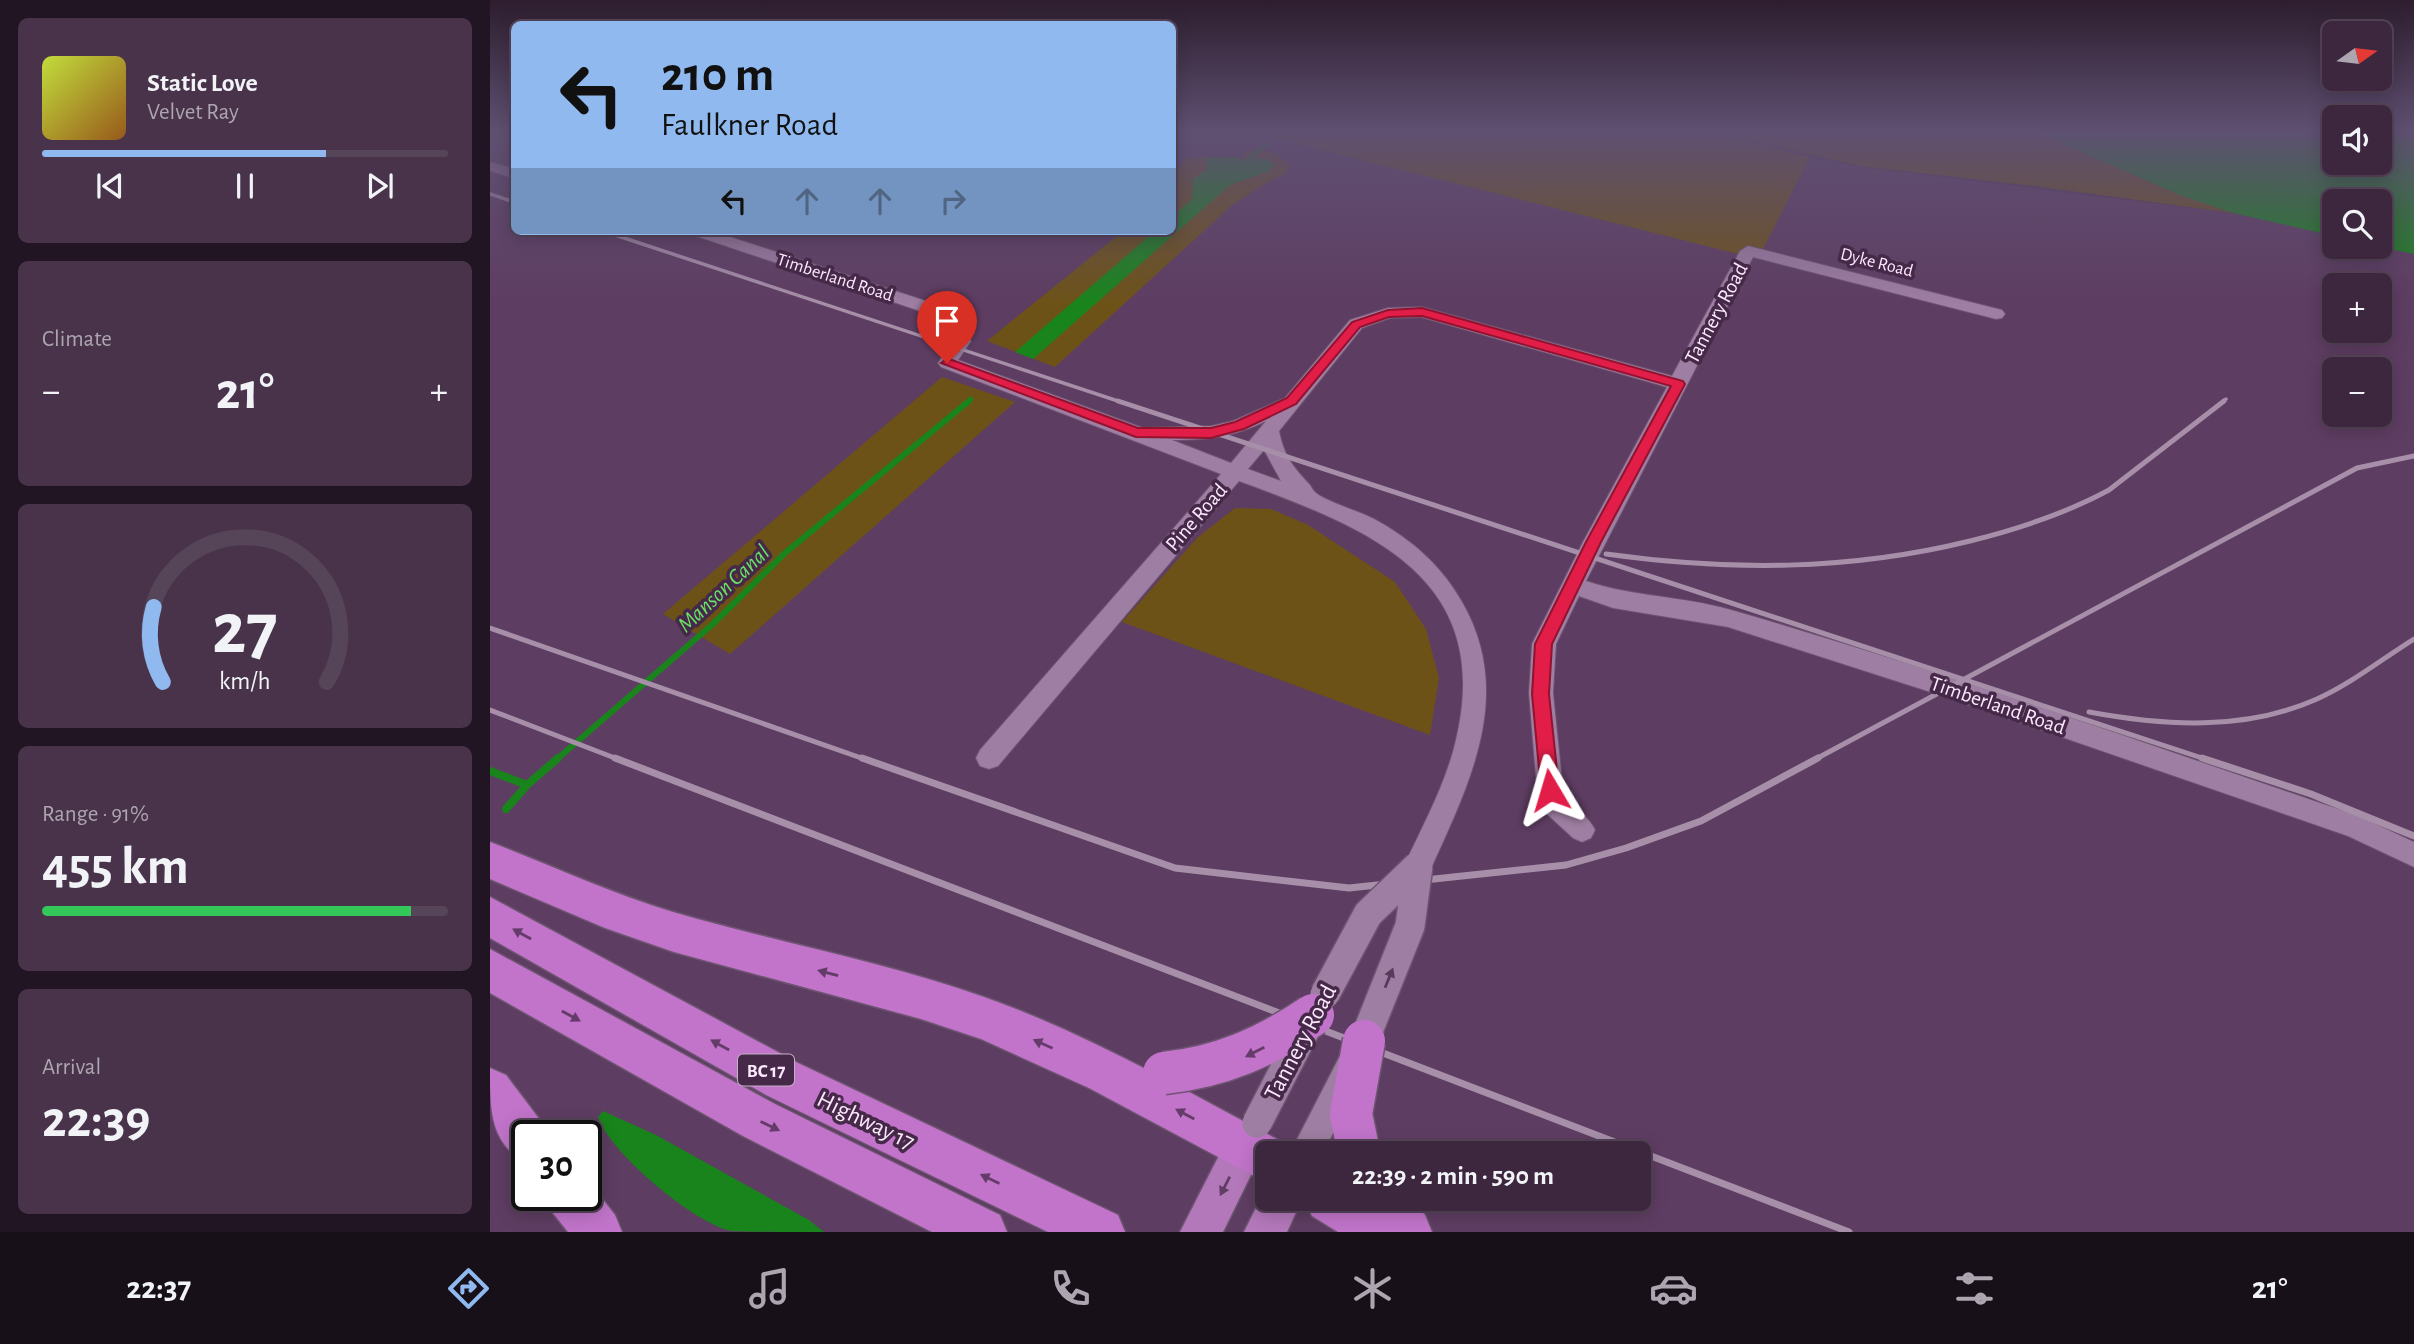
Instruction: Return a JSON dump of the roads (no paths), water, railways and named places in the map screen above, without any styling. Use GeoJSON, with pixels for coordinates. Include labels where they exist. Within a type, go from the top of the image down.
{"type":"FeatureCollection","features":[{"type":"Feature","properties":{"kind":"highway"},"geometry":{"type":"LineString","coordinates":[[490,860],[618,914],[674,932],[921,998],[986,1019],[1264,1141]]}},
{"type":"Feature","properties":{"kind":"highway","name":"Highway 17"},"geometry":{"type":"LineString","coordinates":[[490,916],[782,1079],[1101,1232]]}},
{"type":"Feature","properties":{"kind":"highway","name":"BC 17"},"geometry":{"type":"LineString","coordinates":[[490,971],[759,1120],[983,1232]]}},
{"type":"Feature","properties":{"kind":"highway"},"geometry":{"type":"LineString","coordinates":[[1105,1072],[1189,1072],[1240,1059],[1284,1035],[1312,1015]]}},
{"type":"Feature","properties":{"kind":"highway"},"geometry":{"type":"LineString","coordinates":[[1357,1141],[1351,1114],[1364,1041]]}},
{"type":"Feature","properties":{"kind":"highway"},"geometry":{"type":"LineString","coordinates":[[490,1091],[512,1120]]}},
{"type":"Feature","properties":{"kind":"highway"},"geometry":{"type":"LineString","coordinates":[[582,1211],[598,1232]]}},
{"type":"Feature","properties":{"kind":"highway"},"geometry":{"type":"LineString","coordinates":[[1349,1211],[1383,1232]]}},
{"type":"Feature","properties":{"kind":"highway"},"geometry":{"type":"LineString","coordinates":[[1388,1211],[1408,1232]]}},
{"type":"Feature","properties":{"kind":"main road","name":"Tannery Road"},"geometry":{"type":"LineString","coordinates":[[1203,1229],[1255,1170]]}},
{"type":"Feature","properties":{"kind":"main road"},"geometry":{"type":"LineString","coordinates":[[1265,1232],[1276,1211]]}},
{"type":"Feature","properties":{"kind":"street","name":"Timberland Road"},"geometry":{"type":"LineString","coordinates":[[708,235],[923,306],[950,320],[962,341],[947,363],[1037,394],[1235,472]]}},
{"type":"Feature","properties":{"kind":"street","name":"Dyke Road"},"geometry":{"type":"LineString","coordinates":[[1748,251],[1996,314]]}},
{"type":"Feature","properties":{"kind":"street","name":"Tannery Road"},"geometry":{"type":"LineString","coordinates":[[1582,831],[1556,806],[1550,790],[1541,694],[1544,644],[1594,542],[1748,251]]}},
{"type":"Feature","properties":{"kind":"street"},"geometry":{"type":"LineString","coordinates":[[1422,312],[1679,384]]}},
{"type":"Feature","properties":{"kind":"street","name":"Pine Road"},"geometry":{"type":"LineString","coordinates":[[989,758],[1235,472],[1356,324],[1388,313],[1422,312]]}},
{"type":"Feature","properties":{"kind":"street"},"geometry":{"type":"LineString","coordinates":[[1136,433],[1211,433],[1239,426],[1292,401]]}},
{"type":"Feature","properties":{"kind":"street"},"geometry":{"type":"LineString","coordinates":[[1269,430],[1273,453],[1284,474],[1313,500]]}},
{"type":"Feature","properties":{"kind":"street","name":"Tannery Road"},"geometry":{"type":"LineString","coordinates":[[1235,472],[1313,500],[1387,537],[1420,563],[1446,594],[1465,631],[1475,672],[1474,715],[1464,761],[1418,866],[1410,926],[1364,1041],[1280,1141]]}},
{"type":"Feature","properties":{"kind":"street","name":"Timberland Road"},"geometry":{"type":"LineString","coordinates":[[1574,585],[1614,599],[1728,618],[1948,688],[2356,827],[2414,855]]}},
{"type":"Feature","properties":{"kind":"street","name":"Tannery Road"},"geometry":{"type":"LineString","coordinates":[[1277,1141],[1312,1015],[1368,914],[1418,866]]}},
{"type":"Feature","properties":{"kind":"waterway","name":"Manson Canal"},"geometry":{"type":"LineString","coordinates":[[556,760],[714,623],[785,553],[969,401]]}},
{"type":"Feature","properties":{"kind":"waterway","name":"Manson Canal"},"geometry":{"type":"LineString","coordinates":[[527,785],[558,758]]}},
{"type":"Feature","properties":{"kind":"waterway"},"geometry":{"type":"LineString","coordinates":[[490,771],[527,785]]}},
{"type":"Feature","properties":{"kind":"waterway","name":"Manson Canal"},"geometry":{"type":"LineString","coordinates":[[506,809],[527,785]]}},
{"type":"Feature","properties":{"kind":"railway"},"geometry":{"type":"LineString","coordinates":[[490,194],[511,201]]}},
{"type":"Feature","properties":{"kind":"railway"},"geometry":{"type":"LineString","coordinates":[[615,235],[1124,403]]}},
{"type":"Feature","properties":{"kind":"railway"},"geometry":{"type":"LineString","coordinates":[[2221,403],[2226,399]]}},
{"type":"Feature","properties":{"kind":"railway"},"geometry":{"type":"LineString","coordinates":[[1118,401],[1964,680]]}},
{"type":"Feature","properties":{"kind":"railway"},"geometry":{"type":"LineString","coordinates":[[1606,554],[1698,563],[1788,565],[1879,558],[1970,541],[2041,520],[2109,490],[2224,401]]}},
{"type":"Feature","properties":{"kind":"railway"},"geometry":{"type":"LineString","coordinates":[[1964,680],[2357,468],[2414,456]]}},
{"type":"Feature","properties":{"kind":"railway"},"geometry":{"type":"LineString","coordinates":[[490,628],[867,760]]}},
{"type":"Feature","properties":{"kind":"railway"},"geometry":{"type":"LineString","coordinates":[[2089,712],[2147,720],[2204,723],[2262,716],[2290,709],[2330,693],[2414,639]]}},
{"type":"Feature","properties":{"kind":"railway"},"geometry":{"type":"LineString","coordinates":[[1814,760],[1964,680]]}},
{"type":"Feature","properties":{"kind":"railway"},"geometry":{"type":"LineString","coordinates":[[1964,680],[2208,760]]}},
{"type":"Feature","properties":{"kind":"railway"},"geometry":{"type":"LineString","coordinates":[[490,710],[620,760]]}},
{"type":"Feature","properties":{"kind":"railway"},"geometry":{"type":"LineString","coordinates":[[615,758],[1849,1232]]}},
{"type":"Feature","properties":{"kind":"railway"},"geometry":{"type":"LineString","coordinates":[[862,758],[1175,868],[1349,888],[1566,865],[1626,848],[1701,821],[1818,758]]}},
{"type":"Feature","properties":{"kind":"railway"},"geometry":{"type":"LineString","coordinates":[[2202,758],[2311,794],[2414,836]]}}]}
